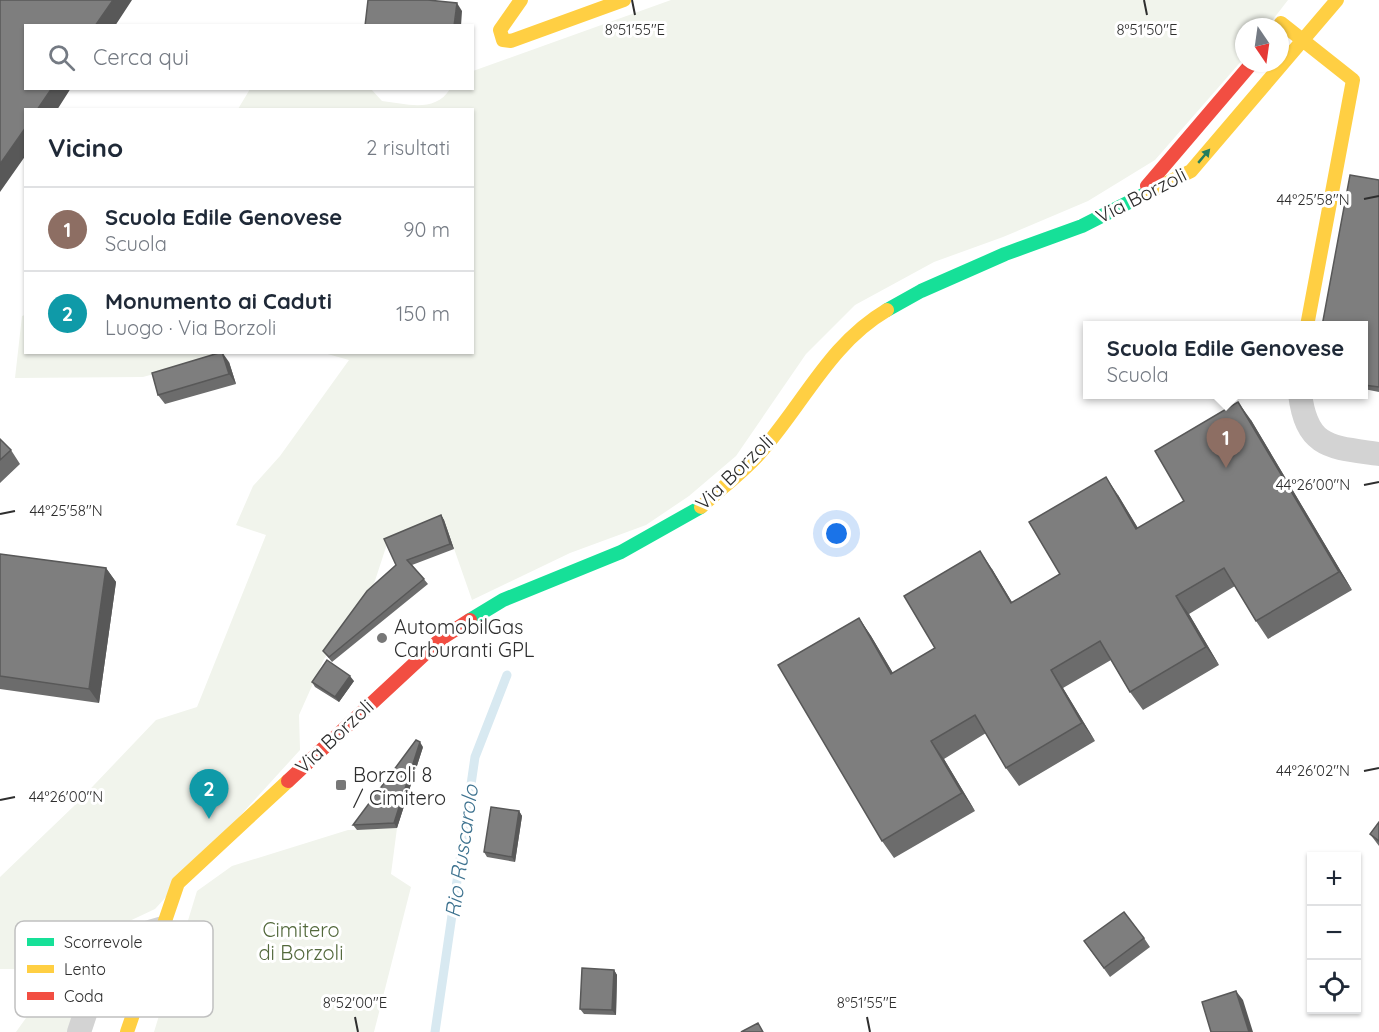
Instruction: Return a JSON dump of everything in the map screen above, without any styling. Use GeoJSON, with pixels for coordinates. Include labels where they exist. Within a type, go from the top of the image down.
{"type":"FeatureCollection","features":[{"type":"Feature","properties":{"kind":"main road"},"geometry":{"type":"LineString","coordinates":[[521,0],[500,30],[503,40],[511,41],[624,0]]}},
{"type":"Feature","properties":{"kind":"main road","name":"Via Borzoli"},"geometry":{"type":"LineString","coordinates":[[165,921],[178,883],[201,859],[442,638],[503,600],[621,552],[699,509],[759,454],[838,349],[869,321],[921,291],[1005,254],[1082,226],[1191,171],[1336,0]]}},
{"type":"Feature","properties":{"kind":"main road"},"geometry":{"type":"LineString","coordinates":[[1289,28],[1353,80],[1308,321]]}},
{"type":"Feature","properties":{"kind":"main road"},"geometry":{"type":"LineString","coordinates":[[1138,196],[1244,72]]}},
{"type":"Feature","properties":{"kind":"main road","name":"Via Borzoli"},"geometry":{"type":"LineString","coordinates":[[127,1032],[132,1017]]}},
{"type":"Feature","properties":{"kind":"street"},"geometry":{"type":"LineString","coordinates":[[1301,399],[1305,423],[1315,438],[1335,446],[1379,454]]}},
{"type":"Feature","properties":{"kind":"street"},"geometry":{"type":"LineString","coordinates":[[79,1032],[84,1017]]}},
{"type":"Feature","properties":{"kind":"green space"},"geometry":{"type":"Polygon","coordinates":[[[671,0],[1288,0],[1274,18],[1235,18],[1235,68],[1155,160],[1088,201],[1003,237],[934,262],[855,305],[806,354],[736,456],[689,496],[646,525],[570,553],[472,600],[444,520],[387,544],[370,596],[324,659],[299,715],[300,750],[155,909],[130,921],[15,921],[15,969],[0,969],[0,877],[74,806],[156,720],[197,707],[266,535],[236,525],[253,486],[280,456],[349,360],[328,354],[474,354],[474,108],[239,108],[249,90],[372,90],[382,101],[420,105],[437,101],[449,90],[474,90],[474,71],[671,0]]]}},
{"type":"Feature","properties":{"kind":"green space"},"geometry":{"type":"Polygon","coordinates":[[[24,315],[24,354],[227,354],[143,377],[15,378],[22,316],[24,315]]]}},
{"type":"Feature","properties":{"kind":"green space","name":"Cimitero di Borzoli"},"geometry":{"type":"Polygon","coordinates":[[[397,828],[391,874],[411,887],[374,1032],[154,1032],[159,1017],[213,1017],[213,921],[188,921],[197,891],[232,866],[348,830],[397,828]]]}},
{"type":"Feature","properties":{"kind":"green space"},"geometry":{"type":"Polygon","coordinates":[[[27,1017],[75,1017],[70,1032],[16,1032],[27,1017]]]}},
{"type":"Feature","properties":{"kind":"building"},"geometry":{"type":"Polygon","coordinates":[[[0,0],[113,0],[96,24],[24,24],[24,90],[51,90],[38,108],[24,108],[24,130],[0,164],[0,0]]]}},
{"type":"Feature","properties":{"kind":"building"},"geometry":{"type":"Polygon","coordinates":[[[368,0],[428,0],[457,3],[454,24],[365,24],[368,0]]]}},
{"type":"Feature","properties":{"kind":"building"},"geometry":{"type":"Polygon","coordinates":[[[1350,175],[1379,180],[1379,387],[1368,386],[1368,321],[1323,321],[1350,175]]]}},
{"type":"Feature","properties":{"kind":"building"},"geometry":{"type":"Polygon","coordinates":[[[215,354],[223,354],[229,374],[158,395],[152,373],[215,354]]]}},
{"type":"Feature","properties":{"kind":"building"},"geometry":{"type":"Polygon","coordinates":[[[1238,402],[1339,572],[1256,621],[1224,568],[1176,596],[1206,647],[1130,692],[1100,641],[1051,670],[1082,723],[1006,768],[975,715],[931,741],[962,793],[882,841],[778,665],[859,618],[891,674],[935,648],[904,596],[980,551],[1011,603],[1060,574],[1029,522],[1106,477],[1136,529],[1184,501],[1155,451],[1238,402]]]}},
{"type":"Feature","properties":{"kind":"building"},"geometry":{"type":"Polygon","coordinates":[[[0,439],[11,450],[0,460],[0,439]]]}},
{"type":"Feature","properties":{"kind":"building"},"geometry":{"type":"Polygon","coordinates":[[[441,515],[450,544],[407,560],[424,579],[329,657],[323,651],[367,591],[396,565],[384,539],[441,515]]]}},
{"type":"Feature","properties":{"kind":"building"},"geometry":{"type":"Polygon","coordinates":[[[0,554],[106,568],[89,689],[0,676],[0,554]]]}},
{"type":"Feature","properties":{"kind":"building"},"geometry":{"type":"Polygon","coordinates":[[[327,660],[350,676],[335,697],[312,682],[327,660]]]}},
{"type":"Feature","properties":{"kind":"building"},"geometry":{"type":"Polygon","coordinates":[[[416,740],[420,742],[394,823],[353,825],[416,740]]]}},
{"type":"Feature","properties":{"kind":"building"},"geometry":{"type":"Polygon","coordinates":[[[491,807],[519,811],[512,857],[484,852],[491,807]]]}},
{"type":"Feature","properties":{"kind":"building"},"geometry":{"type":"Polygon","coordinates":[[[1379,822],[1379,841],[1370,834],[1379,822]]]}},
{"type":"Feature","properties":{"kind":"building"},"geometry":{"type":"Polygon","coordinates":[[[1124,912],[1144,938],[1104,968],[1084,941],[1124,912]]]}},
{"type":"Feature","properties":{"kind":"building"},"geometry":{"type":"Polygon","coordinates":[[[582,968],[614,970],[612,1010],[580,1009],[582,968]]]}},
{"type":"Feature","properties":{"kind":"building"},"geometry":{"type":"Polygon","coordinates":[[[1236,991],[1249,1032],[1211,1032],[1202,1002],[1236,991]]]}},
{"type":"Feature","properties":{"kind":"building"},"geometry":{"type":"Polygon","coordinates":[[[758,1023],[763,1032],[741,1032],[758,1023]]]}},
{"type":"Feature","properties":{"kind":"waterway","name":"Rio Ruscarolo"},"geometry":{"type":"LineString","coordinates":[[435,1032],[475,757],[507,675]]}},
{"type":"Feature","properties":{"kind":"traffic: fast"},"geometry":{"type":"LineString","coordinates":[[887,310],[921,291],[1005,254],[1082,226],[1149,192]]}},
{"type":"Feature","properties":{"kind":"traffic: fast"},"geometry":{"type":"LineString","coordinates":[[470,620],[503,600],[621,552],[701,507]]}},
{"type":"Feature","properties":{"kind":"traffic: slow"},"geometry":{"type":"LineString","coordinates":[[521,0],[500,30],[503,40],[511,41],[624,0]]}},
{"type":"Feature","properties":{"kind":"traffic: slow"},"geometry":{"type":"LineString","coordinates":[[1149,192],[1191,171],[1337,0]]}},
{"type":"Feature","properties":{"kind":"traffic: slow"},"geometry":{"type":"LineString","coordinates":[[1289,29],[1353,80],[1308,321]]}},
{"type":"Feature","properties":{"kind":"traffic: slow"},"geometry":{"type":"LineString","coordinates":[[701,507],[759,454],[818,376],[849,340],[887,310]]}},
{"type":"Feature","properties":{"kind":"traffic: slow"},"geometry":{"type":"LineString","coordinates":[[165,921],[178,883],[288,781]]}},
{"type":"Feature","properties":{"kind":"traffic: slow"},"geometry":{"type":"LineString","coordinates":[[127,1032],[132,1017]]}},
{"type":"Feature","properties":{"kind":"traffic: jam"},"geometry":{"type":"LineString","coordinates":[[1147,186],[1244,72]]}},
{"type":"Feature","properties":{"kind":"traffic: jam"},"geometry":{"type":"LineString","coordinates":[[288,781],[442,638],[470,620]]}},
{"type":"Feature","properties":{"kind":"place","name":"Scuola Edile Genovese"},"geometry":{"type":"Point","coordinates":[1226,468]}},
{"type":"Feature","properties":{"kind":"place","name":"AutomobilGas Carburanti GPL"},"geometry":{"type":"Point","coordinates":[382,638]}},
{"type":"Feature","properties":{"kind":"place","name":"Borzoli 8 / Cimitero"},"geometry":{"type":"Point","coordinates":[341,785]}},
{"type":"Feature","properties":{"kind":"place","name":"Monumento ai Caduti"},"geometry":{"type":"Point","coordinates":[209,819]}}]}
